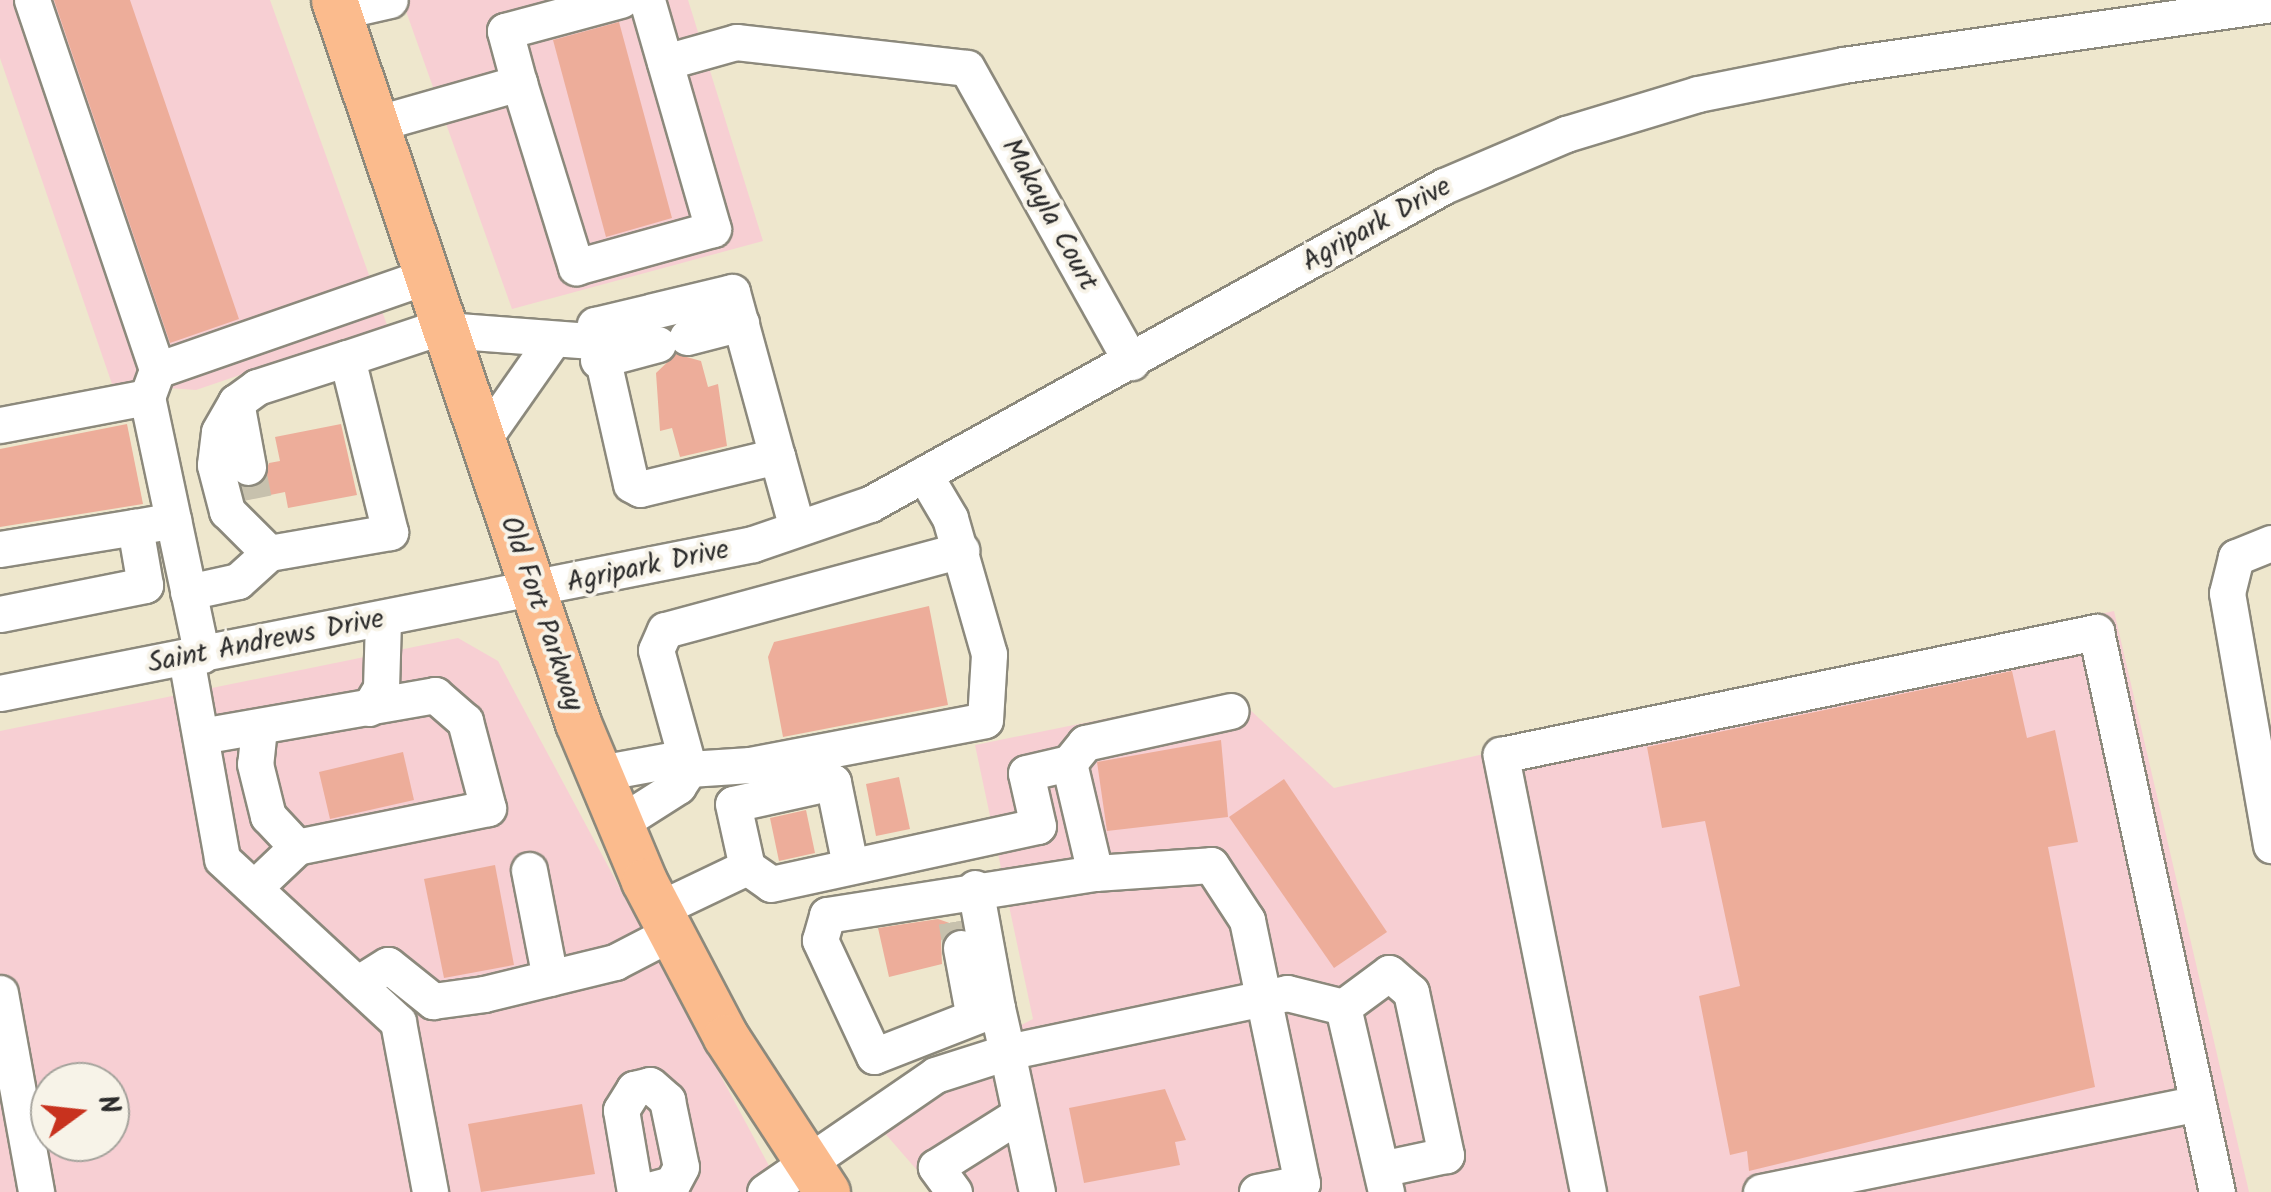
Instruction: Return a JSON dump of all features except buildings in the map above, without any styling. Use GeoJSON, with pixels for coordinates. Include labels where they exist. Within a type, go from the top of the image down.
{"type":"FeatureCollection","features":[{"type":"Feature","properties":{"kind":"main road","name":"Old Fort Parkway"},"geometry":{"type":"LineString","coordinates":[[336,6],[533,592],[620,822],[665,921],[817,1178]]}},
{"type":"Feature","properties":{"kind":"street"},"geometry":{"type":"LineString","coordinates":[[32,0],[152,383],[188,592],[201,736],[222,859],[398,1022],[430,1192]]}},
{"type":"Feature","properties":{"kind":"street"},"geometry":{"type":"LineString","coordinates":[[336,6],[390,0]]}},
{"type":"Feature","properties":{"kind":"street"},"geometry":{"type":"LineString","coordinates":[[620,0],[505,31],[576,266],[712,229],[647,0]]}},
{"type":"Feature","properties":{"kind":"street","name":"Agripark Drive"},"geometry":{"type":"LineString","coordinates":[[533,592],[797,528],[924,474],[1444,186],[1566,134],[1698,94],[1843,65],[2271,4]]}},
{"type":"Feature","properties":{"kind":"street","name":"Makayla Court"},"geometry":{"type":"LineString","coordinates":[[665,62],[736,42],[968,68],[1130,362]]}},
{"type":"Feature","properties":{"kind":"street"},"geometry":{"type":"LineString","coordinates":[[376,124],[519,83]]}},
{"type":"Feature","properties":{"kind":"street"},"geometry":{"type":"LineString","coordinates":[[0,425],[152,383],[427,276]]}},
{"type":"Feature","properties":{"kind":"street"},"geometry":{"type":"LineString","coordinates":[[777,456],[640,490],[631,484],[595,350],[596,326],[732,292],[797,528]]}},
{"type":"Feature","properties":{"kind":"street"},"geometry":{"type":"LineString","coordinates":[[266,550],[227,511],[215,464],[236,402],[347,358],[444,328],[595,350],[673,340],[741,322]]}},
{"type":"Feature","properties":{"kind":"street"},"geometry":{"type":"LineString","coordinates":[[482,441],[550,344]]}},
{"type":"Feature","properties":{"kind":"street"},"geometry":{"type":"LineString","coordinates":[[188,592],[238,580],[266,550],[390,532],[347,358]]}},
{"type":"Feature","properties":{"kind":"street"},"geometry":{"type":"LineString","coordinates":[[236,402],[266,550]]}},
{"type":"Feature","properties":{"kind":"street"},"geometry":{"type":"LineString","coordinates":[[600,773],[671,760],[689,769],[750,765],[985,720],[988,654],[961,550],[924,474]]}},
{"type":"Feature","properties":{"kind":"street"},"geometry":{"type":"LineString","coordinates":[[0,549],[174,520]]}},
{"type":"Feature","properties":{"kind":"street"},"geometry":{"type":"LineString","coordinates":[[0,614],[146,585],[135,526]]}},
{"type":"Feature","properties":{"kind":"street"},"geometry":{"type":"LineString","coordinates":[[2271,543],[2236,557],[2228,572],[2258,697],[2271,845]]}},
{"type":"Feature","properties":{"kind":"street"},"geometry":{"type":"LineString","coordinates":[[620,822],[678,786],[689,769],[656,650],[665,630],[961,550]]}},
{"type":"Feature","properties":{"kind":"street","name":"Saint Andrews Drive"},"geometry":{"type":"LineString","coordinates":[[0,693],[533,592]]}},
{"type":"Feature","properties":{"kind":"street"},"geometry":{"type":"LineString","coordinates":[[368,708],[381,688],[383,620]]}},
{"type":"Feature","properties":{"kind":"street"},"geometry":{"type":"LineString","coordinates":[[327,631],[353,652],[368,708]]}},
{"type":"Feature","properties":{"kind":"street"},"geometry":{"type":"LineString","coordinates":[[1588,1192],[1500,755],[2096,632],[2217,1192]]}},
{"type":"Feature","properties":{"kind":"street"},"geometry":{"type":"LineString","coordinates":[[201,736],[435,694],[466,721],[488,808],[296,847],[254,888]]}},
{"type":"Feature","properties":{"kind":"street"},"geometry":{"type":"LineString","coordinates":[[1050,874],[1026,773],[1070,763],[1085,743],[1231,712]]}},
{"type":"Feature","properties":{"kind":"street"},"geometry":{"type":"LineString","coordinates":[[259,728],[255,764],[268,816],[296,847]]}},
{"type":"Feature","properties":{"kind":"street"},"geometry":{"type":"LineString","coordinates":[[1070,763],[1095,873]]}},
{"type":"Feature","properties":{"kind":"street"},"geometry":{"type":"LineString","coordinates":[[850,865],[833,782],[733,804],[747,867],[771,884],[1038,826]]}},
{"type":"Feature","properties":{"kind":"street"},"geometry":{"type":"LineString","coordinates":[[985,1011],[874,1056],[820,940],[827,915],[960,912],[1050,874],[1211,865],[1246,920],[1302,1182],[1257,1192]]}},
{"type":"Feature","properties":{"kind":"street"},"geometry":{"type":"LineString","coordinates":[[357,984],[388,966],[433,1001],[615,962],[665,921],[747,867]]}},
{"type":"Feature","properties":{"kind":"street"},"geometry":{"type":"LineString","coordinates":[[529,870],[550,978]]}},
{"type":"Feature","properties":{"kind":"street"},"geometry":{"type":"LineString","coordinates":[[960,912],[985,1011],[1007,1052],[1037,1192]]}},
{"type":"Feature","properties":{"kind":"street"},"geometry":{"type":"LineString","coordinates":[[960,912],[985,1011]]}},
{"type":"Feature","properties":{"kind":"street"},"geometry":{"type":"LineString","coordinates":[[1390,972],[1412,992],[1446,1155],[1383,1180],[1343,1007],[1390,972]]}},
{"type":"Feature","properties":{"kind":"street"},"geometry":{"type":"LineString","coordinates":[[0,993],[36,1192]]}},
{"type":"Feature","properties":{"kind":"street"},"geometry":{"type":"LineString","coordinates":[[765,1192],[817,1178],[935,1076],[1007,1052],[1286,993],[1343,1007]]}},
{"type":"Feature","properties":{"kind":"street"},"geometry":{"type":"LineString","coordinates":[[1761,1192],[2196,1103]]}},
{"type":"Feature","properties":{"kind":"street"},"geometry":{"type":"LineString","coordinates":[[954,1192],[936,1167],[1020,1114]]}},
{"type":"Feature","properties":{"kind":"shaded area"},"geometry":{"type":"Polygon","coordinates":[[[0,0],[270,0],[387,325],[196,390],[112,384],[0,58],[0,0]]]}},
{"type":"Feature","properties":{"kind":"shaded area"},"geometry":{"type":"Polygon","coordinates":[[[402,0],[688,0],[763,241],[512,309],[402,0]]]}},
{"type":"Feature","properties":{"kind":"shaded area"},"geometry":{"type":"Polygon","coordinates":[[[2114,611],[2249,1192],[936,1192],[862,1107],[1033,1019],[975,745],[1232,693],[1334,788],[2114,611]]]}},
{"type":"Feature","properties":{"kind":"shaded area"},"geometry":{"type":"Polygon","coordinates":[[[458,638],[498,661],[783,1192],[0,1192],[0,731],[458,638]]]}},
{"type":"Feature","properties":{"kind":"tunnel"},"geometry":{"type":"LineString","coordinates":[[248,467],[254,498]]}},
{"type":"Feature","properties":{"kind":"tunnel"},"geometry":{"type":"LineString","coordinates":[[956,921],[961,948]]}}]}
